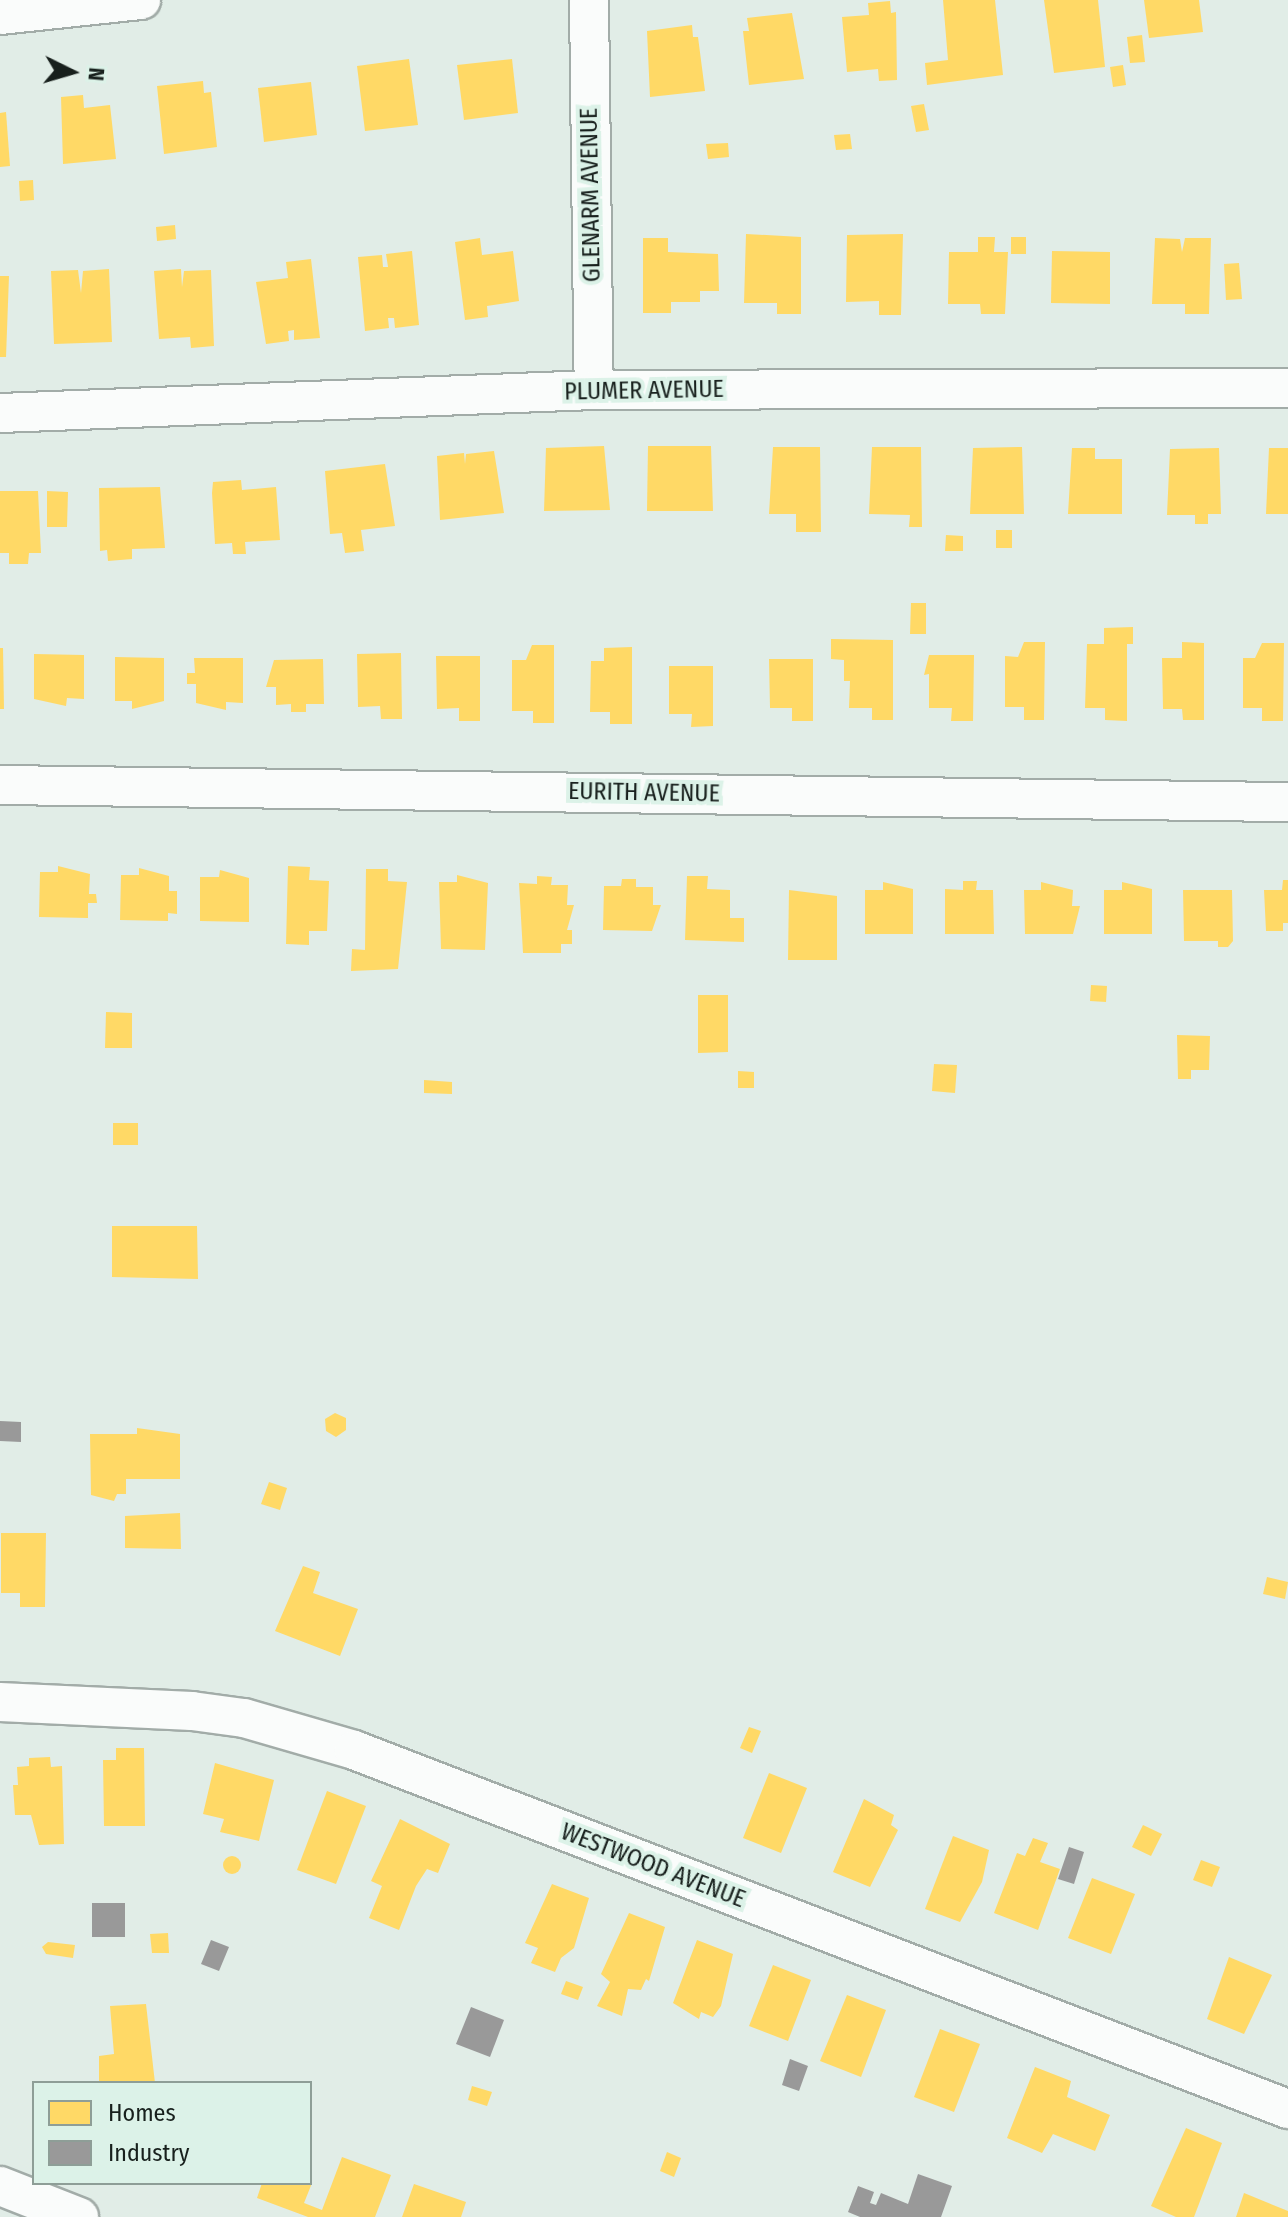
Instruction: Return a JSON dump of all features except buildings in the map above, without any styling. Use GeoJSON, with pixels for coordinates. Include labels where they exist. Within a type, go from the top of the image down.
{"type":"FeatureCollection","features":[{"type":"Feature","properties":{"kind":"street"},"geometry":{"type":"LineString","coordinates":[[0,15],[141,0]]}},
{"type":"Feature","properties":{"kind":"street","name":"GLENARM AVENUE"},"geometry":{"type":"LineString","coordinates":[[589,0],[594,390]]}},
{"type":"Feature","properties":{"kind":"street","name":"PLUMER AVENUE"},"geometry":{"type":"LineString","coordinates":[[0,413],[594,390],[1288,388]]}},
{"type":"Feature","properties":{"kind":"street","name":"EURITH AVENUE"},"geometry":{"type":"LineString","coordinates":[[0,785],[1288,802]]}},
{"type":"Feature","properties":{"kind":"street","name":"WESTWOOD AVENUE"},"geometry":{"type":"LineString","coordinates":[[0,1702],[192,1711],[313,1737],[1288,2109]]}},
{"type":"Feature","properties":{"kind":"street"},"geometry":{"type":"LineString","coordinates":[[0,2186],[79,2217]]}}]}
